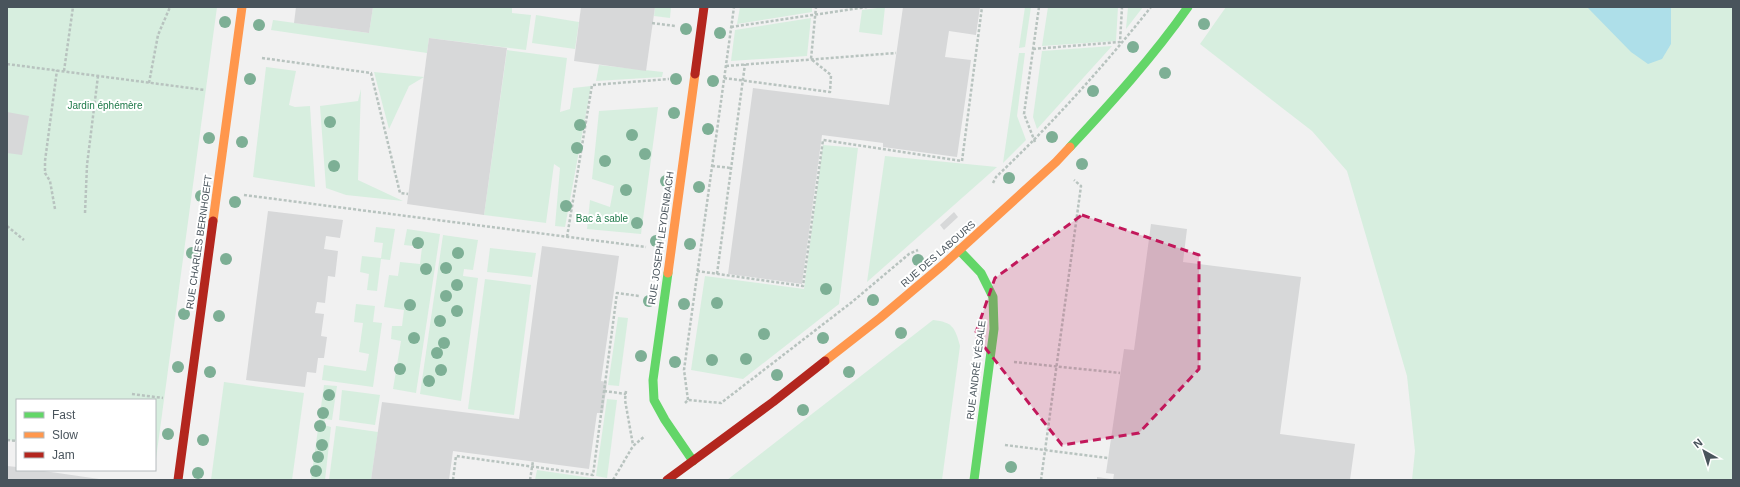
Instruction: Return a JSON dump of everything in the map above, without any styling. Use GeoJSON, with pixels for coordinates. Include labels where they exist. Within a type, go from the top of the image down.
{"type":"FeatureCollection","features":[{"type":"Feature","properties":{"kind":"street","name":"RUE CHARLES BERNHOEFT"},"geometry":{"type":"LineString","coordinates":[[178,480],[242,7]]}},
{"type":"Feature","properties":{"kind":"street","name":"RUE JOSEPH LEYDENBACH"},"geometry":{"type":"LineString","coordinates":[[693,461],[665,420],[654,400],[653,380],[704,7]]}},
{"type":"Feature","properties":{"kind":"street","name":"RUE DES LABOURS"},"geometry":{"type":"LineString","coordinates":[[667,480],[773,402],[869,327],[960,250],[1056,162],[1113,101],[1188,7]]}},
{"type":"Feature","properties":{"kind":"street","name":"RUE ANDRÉ VÉSALE"},"geometry":{"type":"LineString","coordinates":[[960,250],[981,273],[993,297],[994,329],[974,480]]}},
{"type":"Feature","properties":{"kind":"path"},"geometry":{"type":"LineString","coordinates":[[64,71],[73,7]]}},
{"type":"Feature","properties":{"kind":"path"},"geometry":{"type":"LineString","coordinates":[[149,83],[158,35],[170,7]]}},
{"type":"Feature","properties":{"kind":"path"},"geometry":{"type":"LineString","coordinates":[[688,400],[684,370],[734,7]]}},
{"type":"Feature","properties":{"kind":"path"},"geometry":{"type":"LineString","coordinates":[[811,59],[816,7]]}},
{"type":"Feature","properties":{"kind":"path"},"geometry":{"type":"LineString","coordinates":[[731,27],[867,7]]}},
{"type":"Feature","properties":{"kind":"path"},"geometry":{"type":"LineString","coordinates":[[697,271],[803,286],[823,140],[962,161],[982,7]]}},
{"type":"Feature","properties":{"kind":"path"},"geometry":{"type":"LineString","coordinates":[[1039,7],[1024,114],[1034,141],[1081,186],[1040,480]]}},
{"type":"Feature","properties":{"kind":"path"},"geometry":{"type":"LineString","coordinates":[[1121,43],[1122,7]]}},
{"type":"Feature","properties":{"kind":"path"},"geometry":{"type":"LineString","coordinates":[[989,190],[996,177],[1034,141],[1152,7]]}},
{"type":"Feature","properties":{"kind":"path"},"geometry":{"type":"LineString","coordinates":[[652,23],[676,26]]}},
{"type":"Feature","properties":{"kind":"path"},"geometry":{"type":"LineString","coordinates":[[1033,49],[1121,43]]}},
{"type":"Feature","properties":{"kind":"path"},"geometry":{"type":"LineString","coordinates":[[726,66],[896,53]]}},
{"type":"Feature","properties":{"kind":"path"},"geometry":{"type":"LineString","coordinates":[[262,58],[371,73],[400,193],[408,194]]}},
{"type":"Feature","properties":{"kind":"path"},"geometry":{"type":"LineString","coordinates":[[724,78],[830,92],[831,75],[811,59]]}},
{"type":"Feature","properties":{"kind":"path"},"geometry":{"type":"LineString","coordinates":[[7,64],[231,93]]}},
{"type":"Feature","properties":{"kind":"path"},"geometry":{"type":"LineString","coordinates":[[717,274],[745,64]]}},
{"type":"Feature","properties":{"kind":"path"},"geometry":{"type":"LineString","coordinates":[[55,209],[50,181],[45,173],[45,161],[57,70]]}},
{"type":"Feature","properties":{"kind":"path"},"geometry":{"type":"LineString","coordinates":[[85,213],[87,166],[98,76]]}},
{"type":"Feature","properties":{"kind":"path"},"geometry":{"type":"LineString","coordinates":[[567,237],[592,85],[669,79]]}},
{"type":"Feature","properties":{"kind":"path"},"geometry":{"type":"LineString","coordinates":[[712,166],[731,168]]}},
{"type":"Feature","properties":{"kind":"path"},"geometry":{"type":"LineString","coordinates":[[244,195],[646,247]]}},
{"type":"Feature","properties":{"kind":"path"},"geometry":{"type":"LineString","coordinates":[[7,226],[24,240]]}},
{"type":"Feature","properties":{"kind":"path"},"geometry":{"type":"LineString","coordinates":[[613,480],[633,446],[688,400],[721,403],[852,302],[909,254],[920,250]]}},
{"type":"Feature","properties":{"kind":"path"},"geometry":{"type":"LineString","coordinates":[[453,480],[456,456],[593,475],[617,293],[639,296]]}},
{"type":"Feature","properties":{"kind":"path"},"geometry":{"type":"LineString","coordinates":[[990,359],[1120,373]]}},
{"type":"Feature","properties":{"kind":"path"},"geometry":{"type":"LineString","coordinates":[[604,391],[626,394]]}},
{"type":"Feature","properties":{"kind":"path"},"geometry":{"type":"LineString","coordinates":[[132,394],[164,398]]}},
{"type":"Feature","properties":{"kind":"path"},"geometry":{"type":"LineString","coordinates":[[979,442],[1108,458]]}},
{"type":"Feature","properties":{"kind":"path"},"geometry":{"type":"LineString","coordinates":[[530,480],[533,461]]}},
{"type":"Feature","properties":{"kind":"highlighted area"},"geometry":{"type":"Polygon","coordinates":[[[1082,215],[1199,255],[1199,369],[1139,433],[1062,445],[975,335],[995,278],[1082,215]]]}},
{"type":"Feature","properties":{"kind":"green space","name":"Jardin éphémère"},"geometry":{"type":"Polygon","coordinates":[[[7,7],[217,7],[156,459],[156,399],[16,399],[16,441],[7,440],[7,7]]]}},
{"type":"Feature","properties":{"kind":"green space"},"geometry":{"type":"Polygon","coordinates":[[[373,7],[512,7],[512,13],[531,15],[526,50],[429,38],[427,53],[271,30],[273,20],[369,33],[373,7]]]}},
{"type":"Feature","properties":{"kind":"green space"},"geometry":{"type":"Polygon","coordinates":[[[655,7],[671,7],[670,18],[654,16],[655,7]]]}},
{"type":"Feature","properties":{"kind":"green space"},"geometry":{"type":"Polygon","coordinates":[[[740,7],[812,7],[812,12],[737,24],[740,7]]]}},
{"type":"Feature","properties":{"kind":"green space"},"geometry":{"type":"Polygon","coordinates":[[[885,7],[882,35],[859,32],[862,10],[885,7]]]}},
{"type":"Feature","properties":{"kind":"green space"},"geometry":{"type":"Polygon","coordinates":[[[1025,7],[1031,7],[1025,47],[1019,48],[1025,7]]]}},
{"type":"Feature","properties":{"kind":"green space"},"geometry":{"type":"Polygon","coordinates":[[[1048,7],[1118,7],[1116,41],[1042,46],[1048,7]]]}},
{"type":"Feature","properties":{"kind":"green space"},"geometry":{"type":"Polygon","coordinates":[[[1128,7],[1143,7],[1126,29],[1128,7]]]}},
{"type":"Feature","properties":{"kind":"green space"},"geometry":{"type":"Polygon","coordinates":[[[1226,7],[1733,7],[1733,480],[1412,480],[1415,451],[1407,376],[1347,171],[1312,131],[1200,44],[1226,7]]]}},
{"type":"Feature","properties":{"kind":"green space"},"geometry":{"type":"Polygon","coordinates":[[[536,15],[579,22],[575,49],[532,43],[536,15]]]}},
{"type":"Feature","properties":{"kind":"green space"},"geometry":{"type":"Polygon","coordinates":[[[811,18],[807,56],[731,61],[735,30],[811,18]]]}},
{"type":"Feature","properties":{"kind":"green space"},"geometry":{"type":"Polygon","coordinates":[[[1112,46],[1037,129],[1033,117],[1042,51],[1112,46]]]}},
{"type":"Feature","properties":{"kind":"green space"},"geometry":{"type":"Polygon","coordinates":[[[507,50],[567,58],[560,112],[570,109],[573,88],[591,86],[565,227],[555,226],[560,168],[554,164],[546,223],[484,215],[507,50]]]}},
{"type":"Feature","properties":{"kind":"green space"},"geometry":{"type":"Polygon","coordinates":[[[1019,53],[1025,53],[1017,116],[1026,140],[1003,163],[1019,53]]]}},
{"type":"Feature","properties":{"kind":"green space"},"geometry":{"type":"Polygon","coordinates":[[[599,65],[663,72],[662,77],[596,81],[599,65]]]}},
{"type":"Feature","properties":{"kind":"green space"},"geometry":{"type":"Polygon","coordinates":[[[266,67],[296,71],[289,105],[295,107],[310,106],[315,187],[253,177],[266,67]]]}},
{"type":"Feature","properties":{"kind":"green space"},"geometry":{"type":"Polygon","coordinates":[[[374,72],[424,77],[409,86],[389,129],[374,72]]]}},
{"type":"Feature","properties":{"kind":"green space"},"geometry":{"type":"Polygon","coordinates":[[[361,89],[358,180],[403,201],[346,195],[326,188],[320,106],[358,101],[361,89]]]}},
{"type":"Feature","properties":{"kind":"green space","name":"Bac à sable"},"geometry":{"type":"Polygon","coordinates":[[[658,107],[641,234],[587,229],[590,200],[610,207],[614,186],[592,179],[599,111],[658,107]]]}},
{"type":"Feature","properties":{"kind":"green space"},"geometry":{"type":"Polygon","coordinates":[[[823,145],[858,148],[839,304],[743,379],[691,370],[705,276],[804,289],[823,145]]]}},
{"type":"Feature","properties":{"kind":"green space"},"geometry":{"type":"Polygon","coordinates":[[[885,156],[997,167],[867,282],[885,156]]]}},
{"type":"Feature","properties":{"kind":"green space"},"geometry":{"type":"Polygon","coordinates":[[[376,227],[395,229],[390,260],[381,259],[377,291],[367,290],[369,274],[360,272],[362,256],[381,258],[383,243],[374,242],[376,227]]]}},
{"type":"Feature","properties":{"kind":"green space"},"geometry":{"type":"Polygon","coordinates":[[[407,229],[440,234],[416,393],[393,389],[401,341],[391,339],[392,326],[402,326],[404,310],[384,307],[389,275],[398,276],[400,262],[420,264],[422,247],[404,245],[407,229]]]}},
{"type":"Feature","properties":{"kind":"green space"},"geometry":{"type":"Polygon","coordinates":[[[443,235],[478,240],[473,270],[464,269],[463,276],[478,278],[461,401],[420,394],[443,235]]]}},
{"type":"Feature","properties":{"kind":"green space"},"geometry":{"type":"Polygon","coordinates":[[[490,248],[536,253],[532,277],[487,272],[490,248]]]}},
{"type":"Feature","properties":{"kind":"green space"},"geometry":{"type":"Polygon","coordinates":[[[485,279],[531,285],[514,415],[468,409],[485,279]]]}},
{"type":"Feature","properties":{"kind":"green space"},"geometry":{"type":"Polygon","coordinates":[[[356,304],[375,306],[373,322],[382,323],[373,387],[322,380],[324,365],[366,371],[369,354],[359,352],[363,323],[354,322],[356,304]]]}},
{"type":"Feature","properties":{"kind":"green space"},"geometry":{"type":"Polygon","coordinates":[[[618,317],[628,318],[619,386],[608,385],[618,317]]]}},
{"type":"Feature","properties":{"kind":"green space"},"geometry":{"type":"Polygon","coordinates":[[[933,320],[949,324],[955,330],[960,346],[942,480],[727,480],[933,320]]]}},
{"type":"Feature","properties":{"kind":"green space"},"geometry":{"type":"Polygon","coordinates":[[[224,382],[304,393],[292,480],[211,480],[224,382]]]}},
{"type":"Feature","properties":{"kind":"green space"},"geometry":{"type":"Polygon","coordinates":[[[324,385],[337,386],[332,420],[325,419],[324,425],[331,427],[325,480],[311,480],[324,385]]]}},
{"type":"Feature","properties":{"kind":"green space"},"geometry":{"type":"Polygon","coordinates":[[[342,390],[380,395],[375,425],[339,420],[342,390]]]}},
{"type":"Feature","properties":{"kind":"green space"},"geometry":{"type":"Polygon","coordinates":[[[607,399],[617,400],[607,478],[596,476],[607,399]]]}},
{"type":"Feature","properties":{"kind":"green space"},"geometry":{"type":"Polygon","coordinates":[[[336,426],[378,432],[371,480],[329,480],[336,426]]]}},
{"type":"Feature","properties":{"kind":"green space"},"geometry":{"type":"Polygon","coordinates":[[[537,470],[605,480],[535,480],[537,470]]]}},
{"type":"Feature","properties":{"kind":"water"},"geometry":{"type":"Polygon","coordinates":[[[1587,7],[1671,7],[1671,44],[1662,59],[1648,64],[1631,52],[1587,7]]]}},
{"type":"Feature","properties":{"kind":"building"},"geometry":{"type":"Polygon","coordinates":[[[296,7],[373,7],[369,33],[294,23],[296,7]]]}},
{"type":"Feature","properties":{"kind":"building"},"geometry":{"type":"Polygon","coordinates":[[[581,7],[655,7],[646,71],[574,61],[581,7]]]}},
{"type":"Feature","properties":{"kind":"building"},"geometry":{"type":"Polygon","coordinates":[[[903,7],[980,7],[976,35],[949,31],[945,57],[971,60],[957,157],[883,147],[883,143],[822,135],[802,284],[728,274],[753,88],[889,105],[903,7]]]}},
{"type":"Feature","properties":{"kind":"building"},"geometry":{"type":"Polygon","coordinates":[[[429,38],[507,48],[484,215],[407,204],[429,38]]]}},
{"type":"Feature","properties":{"kind":"building"},"geometry":{"type":"Polygon","coordinates":[[[7,112],[29,116],[22,155],[7,153],[7,112]]]}},
{"type":"Feature","properties":{"kind":"building"},"geometry":{"type":"Polygon","coordinates":[[[268,211],[343,220],[340,238],[326,236],[324,249],[338,251],[335,277],[328,276],[325,303],[317,302],[315,313],[324,314],[321,336],[327,337],[324,358],[318,358],[316,373],[307,372],[305,387],[246,380],[268,211]]]}},
{"type":"Feature","properties":{"kind":"building"},"geometry":{"type":"Polygon","coordinates":[[[954,212],[958,217],[944,230],[940,225],[954,212]]]}},
{"type":"Feature","properties":{"kind":"building"},"geometry":{"type":"Polygon","coordinates":[[[1151,224],[1187,229],[1183,262],[1301,277],[1280,434],[1355,444],[1350,480],[1113,480],[1114,474],[1106,473],[1124,349],[1134,350],[1151,224]]]}},
{"type":"Feature","properties":{"kind":"building"},"geometry":{"type":"Polygon","coordinates":[[[542,246],[619,256],[601,381],[607,382],[603,413],[597,413],[589,469],[453,451],[449,480],[371,480],[382,402],[519,419],[542,246]]]}},
{"type":"Feature","properties":{"kind":"building"},"geometry":{"type":"Polygon","coordinates":[[[7,466],[16,467],[16,471],[44,471],[106,480],[7,480],[7,466]]]}},
{"type":"Feature","properties":{"kind":"building"},"geometry":{"type":"Polygon","coordinates":[[[1097,477],[1111,479],[1097,480],[1097,477]]]}},
{"type":"Feature","properties":{"kind":"traffic: fast"},"geometry":{"type":"LineString","coordinates":[[1070,147],[1146,62],[1188,7]]}},
{"type":"Feature","properties":{"kind":"traffic: fast"},"geometry":{"type":"LineString","coordinates":[[959,250],[981,273],[993,297],[994,329],[974,480]]}},
{"type":"Feature","properties":{"kind":"traffic: fast"},"geometry":{"type":"LineString","coordinates":[[668,273],[653,380],[654,400],[665,420],[693,461]]}},
{"type":"Feature","properties":{"kind":"traffic: slow"},"geometry":{"type":"LineString","coordinates":[[213,221],[242,7]]}},
{"type":"Feature","properties":{"kind":"traffic: slow"},"geometry":{"type":"LineString","coordinates":[[668,273],[695,74]]}},
{"type":"Feature","properties":{"kind":"traffic: slow"},"geometry":{"type":"LineString","coordinates":[[825,361],[880,318],[944,264],[1056,162],[1070,147]]}},
{"type":"Feature","properties":{"kind":"traffic: jam"},"geometry":{"type":"LineString","coordinates":[[695,74],[704,7]]}},
{"type":"Feature","properties":{"kind":"traffic: jam"},"geometry":{"type":"LineString","coordinates":[[178,480],[213,221]]}},
{"type":"Feature","properties":{"kind":"traffic: jam"},"geometry":{"type":"LineString","coordinates":[[667,480],[773,402],[825,361]]}}]}
